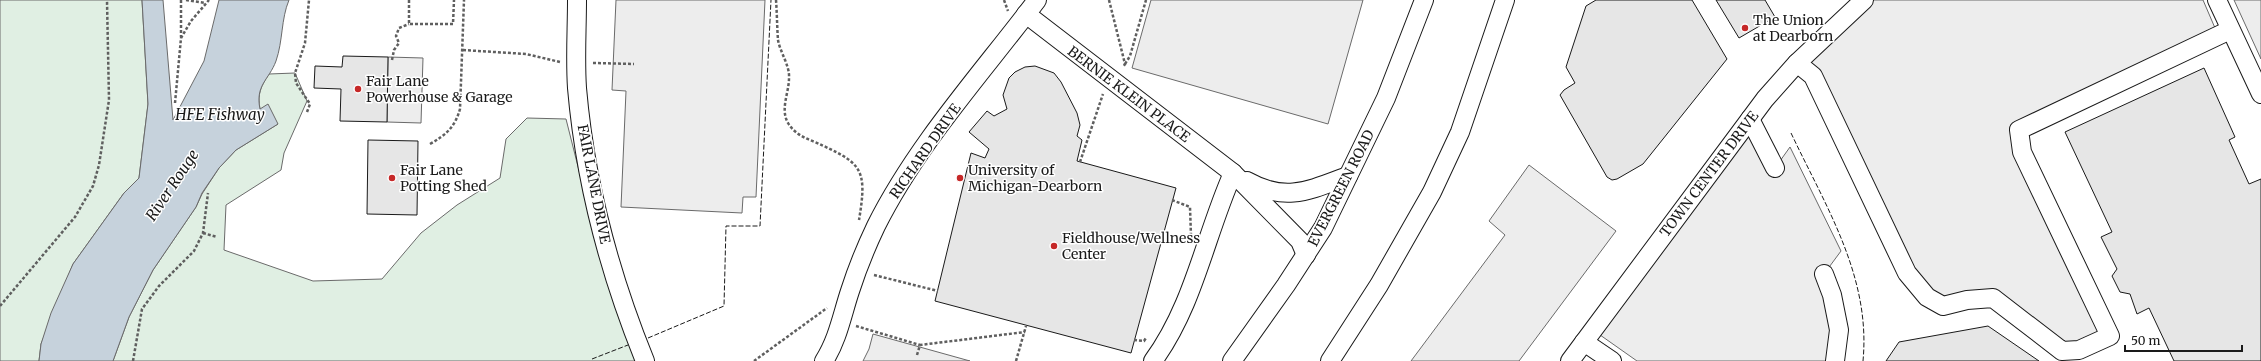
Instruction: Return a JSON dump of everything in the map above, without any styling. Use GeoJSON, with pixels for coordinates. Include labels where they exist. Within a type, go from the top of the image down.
{"type":"FeatureCollection","features":[{"type":"Feature","properties":{"kind":"street","name":"FAIR LANE DRIVE"},"geometry":{"type":"LineString","coordinates":[[577,0],[577,87],[589,170],[618,288],[645,361]]}},
{"type":"Feature","properties":{"kind":"street","name":"RICHARD DRIVE"},"geometry":{"type":"LineString","coordinates":[[824,361],[839,333],[858,270],[876,227],[894,193],[920,153],[1037,0]]}},
{"type":"Feature","properties":{"kind":"street","name":"EVERGREEN ROAD"},"geometry":{"type":"LineString","coordinates":[[1232,361],[1306,255],[1323,228],[1386,98],[1424,0]]}},
{"type":"Feature","properties":{"kind":"street"},"geometry":{"type":"LineString","coordinates":[[1330,361],[1379,285],[1435,186],[1460,132],[1505,0]]}},
{"type":"Feature","properties":{"kind":"street","name":"TOWN CENTER DRIVE"},"geometry":{"type":"LineString","coordinates":[[1570,361],[1750,119],[1797,63],[1864,0]]}},
{"type":"Feature","properties":{"kind":"street"},"geometry":{"type":"LineString","coordinates":[[2217,0],[2261,94]]}},
{"type":"Feature","properties":{"kind":"street","name":"BERNIE KLEIN PLACE"},"geometry":{"type":"LineString","coordinates":[[1026,14],[1233,173],[1300,241],[1306,255]]}},
{"type":"Feature","properties":{"kind":"street"},"geometry":{"type":"LineString","coordinates":[[1797,63],[1813,76],[1908,273],[1927,297],[1944,306],[1967,300],[1993,298],[2062,351],[2079,350],[2110,336],[2022,152],[2020,130],[2230,30]]}},
{"type":"Feature","properties":{"kind":"street"},"geometry":{"type":"LineString","coordinates":[[1750,119],[1775,168]]}},
{"type":"Feature","properties":{"kind":"street","name":"BERNIE KLEIN PLACE"},"geometry":{"type":"LineString","coordinates":[[1233,173],[1273,193],[1305,192],[1348,176]]}},
{"type":"Feature","properties":{"kind":"street"},"geometry":{"type":"LineString","coordinates":[[1152,361],[1168,340],[1182,314],[1220,203],[1233,173]]}},
{"type":"Feature","properties":{"kind":"street"},"geometry":{"type":"LineString","coordinates":[[1824,274],[1832,295],[1839,330],[1835,361]]}},
{"type":"Feature","properties":{"kind":"street"},"geometry":{"type":"LineString","coordinates":[[1584,342],[1612,361]]}},
{"type":"Feature","properties":{"kind":"path"},"geometry":{"type":"LineString","coordinates":[[0,306],[75,217],[93,186],[99,165],[109,100],[107,0]]}},
{"type":"Feature","properties":{"kind":"path"},"geometry":{"type":"LineString","coordinates":[[175,103],[182,38],[181,0]]}},
{"type":"Feature","properties":{"kind":"path"},"geometry":{"type":"LineString","coordinates":[[186,0],[206,3]]}},
{"type":"Feature","properties":{"kind":"path"},"geometry":{"type":"LineString","coordinates":[[182,38],[191,21],[208,0]]}},
{"type":"Feature","properties":{"kind":"path"},"geometry":{"type":"LineString","coordinates":[[307,112],[310,104],[296,83],[295,73],[305,43],[308,0]]}},
{"type":"Feature","properties":{"kind":"path"},"geometry":{"type":"LineString","coordinates":[[409,0],[409,24]]}},
{"type":"Feature","properties":{"kind":"path"},"geometry":{"type":"LineString","coordinates":[[392,60],[394,50],[399,42],[396,36],[399,28],[409,24],[453,24],[454,0]]}},
{"type":"Feature","properties":{"kind":"path"},"geometry":{"type":"LineString","coordinates":[[430,144],[445,136],[456,123],[460,109],[464,0]]}},
{"type":"Feature","properties":{"kind":"path"},"geometry":{"type":"LineString","coordinates":[[776,0],[778,40],[790,76],[784,105],[788,122],[796,132],[845,156],[858,168],[864,186],[857,227]]}},
{"type":"Feature","properties":{"kind":"path"},"geometry":{"type":"LineString","coordinates":[[1109,0],[1125,64]]}},
{"type":"Feature","properties":{"kind":"path"},"geometry":{"type":"LineString","coordinates":[[1120,71],[1130,56],[1146,0]]}},
{"type":"Feature","properties":{"kind":"path"},"geometry":{"type":"LineString","coordinates":[[463,50],[526,54],[566,63]]}},
{"type":"Feature","properties":{"kind":"path"},"geometry":{"type":"LineString","coordinates":[[588,63],[634,64]]}},
{"type":"Feature","properties":{"kind":"path"},"geometry":{"type":"LineString","coordinates":[[1080,162],[1105,88]]}},
{"type":"Feature","properties":{"kind":"path"},"geometry":{"type":"LineString","coordinates":[[133,361],[142,309],[159,286],[194,251],[203,233],[208,193]]}},
{"type":"Feature","properties":{"kind":"path"},"geometry":{"type":"LineString","coordinates":[[1172,200],[1190,207],[1191,235],[1197,252],[1202,258]]}},
{"type":"Feature","properties":{"kind":"path"},"geometry":{"type":"LineString","coordinates":[[203,233],[217,237]]}},
{"type":"Feature","properties":{"kind":"path"},"geometry":{"type":"LineString","coordinates":[[858,270],[938,291]]}},
{"type":"Feature","properties":{"kind":"path"},"geometry":{"type":"LineString","coordinates":[[754,361],[819,316],[832,304]]}},
{"type":"Feature","properties":{"kind":"path"},"geometry":{"type":"LineString","coordinates":[[856,320],[854,326],[920,345],[1025,332]]}},
{"type":"Feature","properties":{"kind":"path"},"geometry":{"type":"LineString","coordinates":[[1016,361],[1026,326]]}},
{"type":"Feature","properties":{"kind":"path"},"geometry":{"type":"LineString","coordinates":[[917,355],[920,345]]}},
{"type":"Feature","properties":{"kind":"green space"},"geometry":{"type":"Polygon","coordinates":[[[0,0],[142,0],[148,104],[139,178],[124,193],[73,264],[41,344],[39,361],[0,361],[0,0]]]}},
{"type":"Feature","properties":{"kind":"green space"},"geometry":{"type":"Polygon","coordinates":[[[295,73],[307,101],[284,153],[281,170],[226,205],[224,250],[313,281],[382,279],[421,233],[457,205],[500,178],[506,139],[527,118],[566,119],[598,246],[639,361],[113,361],[129,317],[153,270],[196,207],[202,194],[219,168],[236,150],[278,124],[260,109],[259,94],[266,78],[269,74],[295,73]]]}},
{"type":"Feature","properties":{"kind":"shaded area"},"geometry":{"type":"Polygon","coordinates":[[[616,0],[765,0],[756,197],[743,197],[742,213],[621,207],[626,91],[612,90],[616,0]]]}},
{"type":"Feature","properties":{"kind":"shaded area"},"geometry":{"type":"Polygon","coordinates":[[[1151,0],[1363,0],[1328,124],[1132,68],[1151,0]]]}},
{"type":"Feature","properties":{"kind":"shaded area"},"geometry":{"type":"Polygon","coordinates":[[[1864,0],[2203,0],[2218,35],[2020,130],[2110,336],[2062,351],[1993,298],[1927,297],[1797,63],[1864,0]]]}},
{"type":"Feature","properties":{"kind":"shaded area"},"geometry":{"type":"Polygon","coordinates":[[[2234,0],[2261,0],[2261,59],[2234,0]]]}},
{"type":"Feature","properties":{"kind":"shaded area"},"geometry":{"type":"Polygon","coordinates":[[[388,57],[423,58],[421,123],[387,122],[388,57]]]}},
{"type":"Feature","properties":{"kind":"shaded area"},"geometry":{"type":"Polygon","coordinates":[[[1750,119],[1775,168],[1790,147],[1841,251],[1824,274],[1835,361],[1637,361],[1593,330],[1750,119]]]}},
{"type":"Feature","properties":{"kind":"shaded area"},"geometry":{"type":"Polygon","coordinates":[[[1529,165],[1616,231],[1519,361],[1411,361],[1505,235],[1489,221],[1529,165]]]}},
{"type":"Feature","properties":{"kind":"shaded area"},"geometry":{"type":"Polygon","coordinates":[[[873,334],[970,361],[863,361],[869,349],[873,334]]]}},
{"type":"Feature","properties":{"kind":"water","name":"HFE Fishway"},"geometry":{"type":"Polygon","coordinates":[[[142,0],[163,0],[173,120],[204,61],[219,0],[289,0],[286,7],[280,46],[276,61],[259,94],[260,109],[268,104],[278,124],[236,150],[219,168],[202,193],[196,207],[153,270],[129,317],[113,361],[39,361],[41,344],[51,313],[73,264],[124,193],[139,178],[148,104],[142,0]]]}},
{"type":"Feature","properties":{"kind":"building"},"geometry":{"type":"Polygon","coordinates":[[[1596,0],[1692,0],[1727,59],[1643,164],[1617,179],[1612,180],[1607,177],[1560,95],[1564,90],[1575,83],[1566,67],[1586,6],[1596,0]]]}},
{"type":"Feature","properties":{"kind":"building","name":"The Union at Dearborn"},"geometry":{"type":"Polygon","coordinates":[[[1716,0],[1765,0],[1775,17],[1739,38],[1716,0]]]}},
{"type":"Feature","properties":{"kind":"building","name":"Fair Lane Powerhouse & Garage"},"geometry":{"type":"Polygon","coordinates":[[[343,56],[388,57],[387,122],[340,121],[341,89],[314,88],[315,66],[342,67],[343,56]]]}},
{"type":"Feature","properties":{"kind":"building","name":"Fieldhouse/Wellness Center"},"geometry":{"type":"Polygon","coordinates":[[[1035,66],[1054,73],[1061,82],[1077,113],[1080,125],[1077,136],[1082,140],[1077,161],[1176,188],[1131,353],[935,301],[971,153],[985,158],[989,149],[969,132],[987,111],[994,116],[1007,109],[1003,95],[1009,78],[1015,72],[1025,67],[1035,66]]]}},
{"type":"Feature","properties":{"kind":"building"},"geometry":{"type":"Polygon","coordinates":[[[2204,68],[2235,137],[2229,140],[2249,184],[2261,179],[2261,361],[2174,361],[2149,308],[2137,314],[2130,294],[2120,292],[2112,276],[2117,269],[2101,237],[2112,232],[2065,132],[2204,68]]]}},
{"type":"Feature","properties":{"kind":"building","name":"Fair Lane Potting Shed"},"geometry":{"type":"Polygon","coordinates":[[[368,140],[418,141],[417,215],[367,214],[368,140]]]}},
{"type":"Feature","properties":{"kind":"building"},"geometry":{"type":"Polygon","coordinates":[[[1988,326],[2039,361],[1886,361],[1899,342],[1988,326]]]}},
{"type":"Feature","properties":{"kind":"fence"},"geometry":{"type":"LineString","coordinates":[[648,338],[724,306],[726,226],[760,226],[771,0]]}},
{"type":"Feature","properties":{"kind":"fence"},"geometry":{"type":"LineString","coordinates":[[1791,133],[1831,216],[1853,271],[1860,300],[1864,330],[1863,361]]}},
{"type":"Feature","properties":{"kind":"fence"},"geometry":{"type":"LineString","coordinates":[[592,359],[628,345]]}},
{"type":"Feature","properties":{"kind":"place","name":"The Union at Dearborn"},"geometry":{"type":"Point","coordinates":[1745,28]}},
{"type":"Feature","properties":{"kind":"place","name":"Fair Lane Powerhouse & Garage"},"geometry":{"type":"Point","coordinates":[358,89]}},
{"type":"Feature","properties":{"kind":"place","name":"Fair Lane Potting Shed"},"geometry":{"type":"Point","coordinates":[392,178]}},
{"type":"Feature","properties":{"kind":"place","name":"University of Michigan-Dearborn"},"geometry":{"type":"Point","coordinates":[960,178]}},
{"type":"Feature","properties":{"kind":"place","name":"Fieldhouse/Wellness Center"},"geometry":{"type":"Point","coordinates":[1054,246]}},
{"type":"Feature","properties":{"kind":"water label","name":"River Rouge"},"geometry":{"type":"Point","coordinates":[172,185]}}]}
